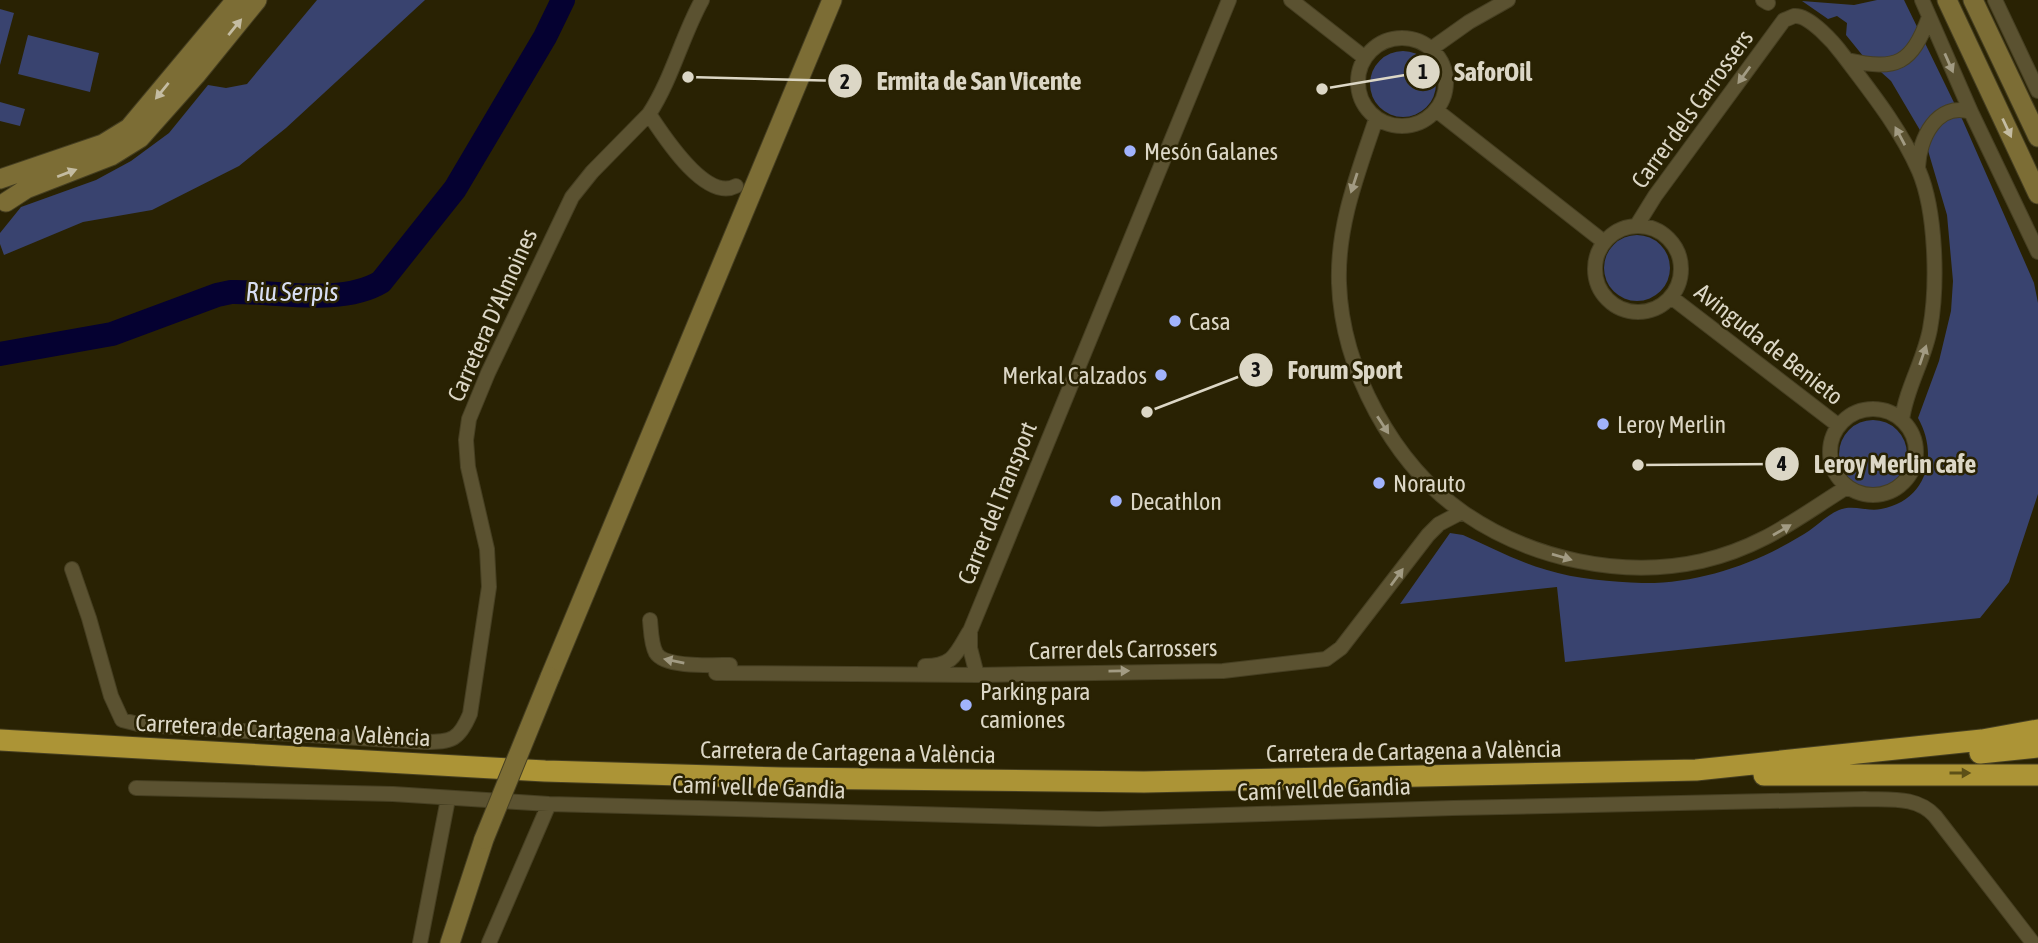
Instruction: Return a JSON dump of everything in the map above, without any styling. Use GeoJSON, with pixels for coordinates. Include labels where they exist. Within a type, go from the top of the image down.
{"type":"FeatureCollection","features":[{"type":"Feature","properties":{"kind":"highway"},"geometry":{"type":"LineString","coordinates":[[1696,770],[1982,740],[2038,730]]}},
{"type":"Feature","properties":{"kind":"highway","name":"Carretera de Cartagena a València"},"geometry":{"type":"LineString","coordinates":[[0,740],[490,768],[782,778],[1144,782],[1696,770]]}},
{"type":"Feature","properties":{"kind":"highway"},"geometry":{"type":"LineString","coordinates":[[1737,766],[1920,760],[2038,747]]}},
{"type":"Feature","properties":{"kind":"highway"},"geometry":{"type":"LineString","coordinates":[[1696,770],[1743,775],[2038,775]]}},
{"type":"Feature","properties":{"kind":"main road"},"geometry":{"type":"LineString","coordinates":[[3,212],[0,180],[103,144],[129,128],[236,0]]}},
{"type":"Feature","properties":{"kind":"main road"},"geometry":{"type":"LineString","coordinates":[[3,212],[26,189],[111,156],[140,138],[257,0]]}},
{"type":"Feature","properties":{"kind":"main road"},"geometry":{"type":"LineString","coordinates":[[450,943],[484,839],[832,0]]}},
{"type":"Feature","properties":{"kind":"main road"},"geometry":{"type":"LineString","coordinates":[[1947,0],[2038,194]]}},
{"type":"Feature","properties":{"kind":"main road"},"geometry":{"type":"LineString","coordinates":[[1973,0],[2038,138]]}},
{"type":"Feature","properties":{"kind":"street","name":"Carretera D'Almoines"},"geometry":{"type":"LineString","coordinates":[[72,569],[111,696],[122,720],[142,725],[425,742],[445,742],[457,737],[471,714],[489,587],[487,550],[468,467],[466,440],[469,418],[566,207],[583,182],[649,114],[702,0]]}},
{"type":"Feature","properties":{"kind":"street"},"geometry":{"type":"LineString","coordinates":[[1291,0],[1365,58]]}},
{"type":"Feature","properties":{"kind":"street"},"geometry":{"type":"LineString","coordinates":[[1431,49],[1469,22],[1508,0]]}},
{"type":"Feature","properties":{"kind":"street"},"geometry":{"type":"LineString","coordinates":[[1922,0],[1970,112],[2038,252]]}},
{"type":"Feature","properties":{"kind":"street"},"geometry":{"type":"LineString","coordinates":[[1994,0],[2038,91]]}},
{"type":"Feature","properties":{"kind":"street","name":"Carrer del Transport"},"geometry":{"type":"LineString","coordinates":[[977,675],[970,649],[970,631],[1228,1]]}},
{"type":"Feature","properties":{"kind":"street","name":"Carrer dels Carrossers"},"geometry":{"type":"LineString","coordinates":[[1637,225],[1663,185],[1784,20],[1795,16],[1804,18],[1832,40],[1847,60]]}},
{"type":"Feature","properties":{"kind":"street"},"geometry":{"type":"LineString","coordinates":[[1847,60],[1873,65],[1902,60],[1913,52],[1919,43],[1929,17]]}},
{"type":"Feature","properties":{"kind":"street"},"geometry":{"type":"LineString","coordinates":[[1403,38],[1418,41],[1431,49],[1440,59],[1445,72],[1443,99],[1436,110],[1415,125],[1388,125],[1376,119],[1362,101],[1358,90],[1360,68],[1365,58],[1375,47],[1389,40],[1403,38]]}},
{"type":"Feature","properties":{"kind":"street"},"geometry":{"type":"LineString","coordinates":[[1847,60],[1891,120],[1918,169]]}},
{"type":"Feature","properties":{"kind":"street"},"geometry":{"type":"LineString","coordinates":[[1902,420],[1903,407],[1930,331],[1935,281],[1931,222],[1918,169],[1918,152],[1929,128],[1936,120],[1954,109],[1961,108],[1970,112]]}},
{"type":"Feature","properties":{"kind":"street"},"geometry":{"type":"LineString","coordinates":[[1436,110],[1604,242]]}},
{"type":"Feature","properties":{"kind":"street"},"geometry":{"type":"LineString","coordinates":[[649,114],[676,152],[705,180],[719,188],[731,189],[736,186]]}},
{"type":"Feature","properties":{"kind":"street"},"geometry":{"type":"LineString","coordinates":[[1376,119],[1353,183],[1343,224],[1339,284],[1346,329],[1360,378],[1377,417],[1420,473],[1462,512],[1497,532],[1560,558],[1617,566],[1660,566],[1705,560],[1767,538],[1798,521],[1847,487]]}},
{"type":"Feature","properties":{"kind":"street"},"geometry":{"type":"LineString","coordinates":[[1637,225],[1647,226],[1664,234],[1674,244],[1682,271],[1679,285],[1671,297],[1650,311],[1637,312],[1613,305],[1597,285],[1594,272],[1598,251],[1604,242],[1613,233],[1637,225]]}},
{"type":"Feature","properties":{"kind":"street","name":"Avinguda de Benieto"},"geometry":{"type":"LineString","coordinates":[[1671,297],[1839,426]]}},
{"type":"Feature","properties":{"kind":"street"},"geometry":{"type":"LineString","coordinates":[[1873,409],[1886,411],[1902,420],[1913,437],[1916,449],[1916,461],[1904,483],[1894,490],[1878,495],[1857,493],[1847,487],[1832,465],[1830,452],[1832,439],[1839,426],[1860,411],[1873,409]]}},
{"type":"Feature","properties":{"kind":"street","name":"Carrer dels Carrossers"},"geometry":{"type":"LineString","coordinates":[[716,673],[977,675],[1223,671],[1326,659],[1341,648],[1428,535],[1439,524],[1462,512]]}},
{"type":"Feature","properties":{"kind":"street"},"geometry":{"type":"LineString","coordinates":[[650,620],[656,653],[663,660],[704,664],[944,665],[953,658],[970,631]]}},
{"type":"Feature","properties":{"kind":"street","name":"Camí vell de Gandia"},"geometry":{"type":"LineString","coordinates":[[136,788],[393,794],[549,804],[1099,819],[1480,807],[1906,800],[1928,808],[2033,943]]}},
{"type":"Feature","properties":{"kind":"street"},"geometry":{"type":"LineString","coordinates":[[420,943],[448,799]]}},
{"type":"Feature","properties":{"kind":"street"},"geometry":{"type":"LineString","coordinates":[[489,943],[549,804]]}},
{"type":"Feature","properties":{"kind":"shaded area"},"geometry":{"type":"Polygon","coordinates":[[[317,0],[425,0],[286,128],[239,166],[152,210],[83,222],[4,255],[0,233],[21,207],[96,180],[131,161],[169,133],[208,85],[226,88],[247,84],[317,0]]]}},
{"type":"Feature","properties":{"kind":"shaded area"},"geometry":{"type":"Polygon","coordinates":[[[1877,0],[1904,0],[1963,121],[2034,283],[2038,303],[2038,494],[2009,582],[1980,618],[1565,662],[1557,587],[1400,604],[1450,533],[1463,535],[1536,567],[1582,578],[1642,583],[1683,580],[1724,571],[1763,556],[1804,534],[1839,510],[1881,509],[1897,504],[1909,497],[1918,486],[1925,474],[1928,447],[1918,418],[1939,361],[1951,311],[1953,281],[1947,215],[1924,137],[1891,81],[1863,56],[1846,35],[1847,23],[1837,16],[1828,19],[1802,1],[1854,5],[1877,0]]]}},
{"type":"Feature","properties":{"kind":"shaded area"},"geometry":{"type":"Polygon","coordinates":[[[0,9],[14,13],[0,65],[0,9]]]}},
{"type":"Feature","properties":{"kind":"shaded area"},"geometry":{"type":"Polygon","coordinates":[[[28,35],[99,53],[90,92],[18,74],[28,35]]]}},
{"type":"Feature","properties":{"kind":"shaded area"},"geometry":{"type":"Polygon","coordinates":[[[1397,51],[1409,51],[1421,56],[1431,66],[1436,84],[1434,97],[1421,112],[1409,117],[1397,117],[1385,112],[1375,102],[1370,90],[1370,78],[1375,66],[1385,56],[1397,51]]]}},
{"type":"Feature","properties":{"kind":"shaded area"},"geometry":{"type":"Polygon","coordinates":[[[0,102],[25,109],[20,126],[0,121],[0,102]]]}},
{"type":"Feature","properties":{"kind":"shaded area"},"geometry":{"type":"Polygon","coordinates":[[[1630,235],[1644,235],[1656,240],[1665,249],[1670,268],[1668,281],[1661,292],[1644,301],[1630,301],[1618,296],[1609,287],[1604,275],[1604,261],[1609,249],[1618,240],[1630,235]]]}},
{"type":"Feature","properties":{"kind":"shaded area"},"geometry":{"type":"Polygon","coordinates":[[[1873,420],[1886,422],[1897,430],[1905,441],[1905,467],[1897,478],[1886,486],[1873,488],[1860,486],[1849,478],[1841,467],[1839,454],[1841,441],[1849,430],[1860,422],[1873,420]]]}},
{"type":"Feature","properties":{"kind":"waterway","name":"Riu Serpis"},"geometry":{"type":"LineString","coordinates":[[0,354],[112,334],[231,292],[308,296],[347,294],[381,282],[455,189],[545,37],[563,0]]}},
{"type":"Feature","properties":{"kind":"place","name":"Ermita de San Vicente"},"geometry":{"type":"Point","coordinates":[688,77]}},
{"type":"Feature","properties":{"kind":"place","name":"SaforOil"},"geometry":{"type":"Point","coordinates":[1322,89]}},
{"type":"Feature","properties":{"kind":"place","name":"Mesón Galanes"},"geometry":{"type":"Point","coordinates":[1130,151]}},
{"type":"Feature","properties":{"kind":"place","name":"Casa"},"geometry":{"type":"Point","coordinates":[1175,321]}},
{"type":"Feature","properties":{"kind":"place","name":"Merkal Calzados"},"geometry":{"type":"Point","coordinates":[1161,375]}},
{"type":"Feature","properties":{"kind":"place","name":"Forum Sport"},"geometry":{"type":"Point","coordinates":[1147,412]}},
{"type":"Feature","properties":{"kind":"place","name":"Leroy Merlin"},"geometry":{"type":"Point","coordinates":[1603,424]}},
{"type":"Feature","properties":{"kind":"place","name":"Leroy Merlin cafe"},"geometry":{"type":"Point","coordinates":[1638,465]}},
{"type":"Feature","properties":{"kind":"place","name":"Norauto"},"geometry":{"type":"Point","coordinates":[1379,483]}},
{"type":"Feature","properties":{"kind":"place","name":"Decathlon"},"geometry":{"type":"Point","coordinates":[1116,501]}},
{"type":"Feature","properties":{"kind":"place","name":"Parking para camiones"},"geometry":{"type":"Point","coordinates":[966,705]}}]}
